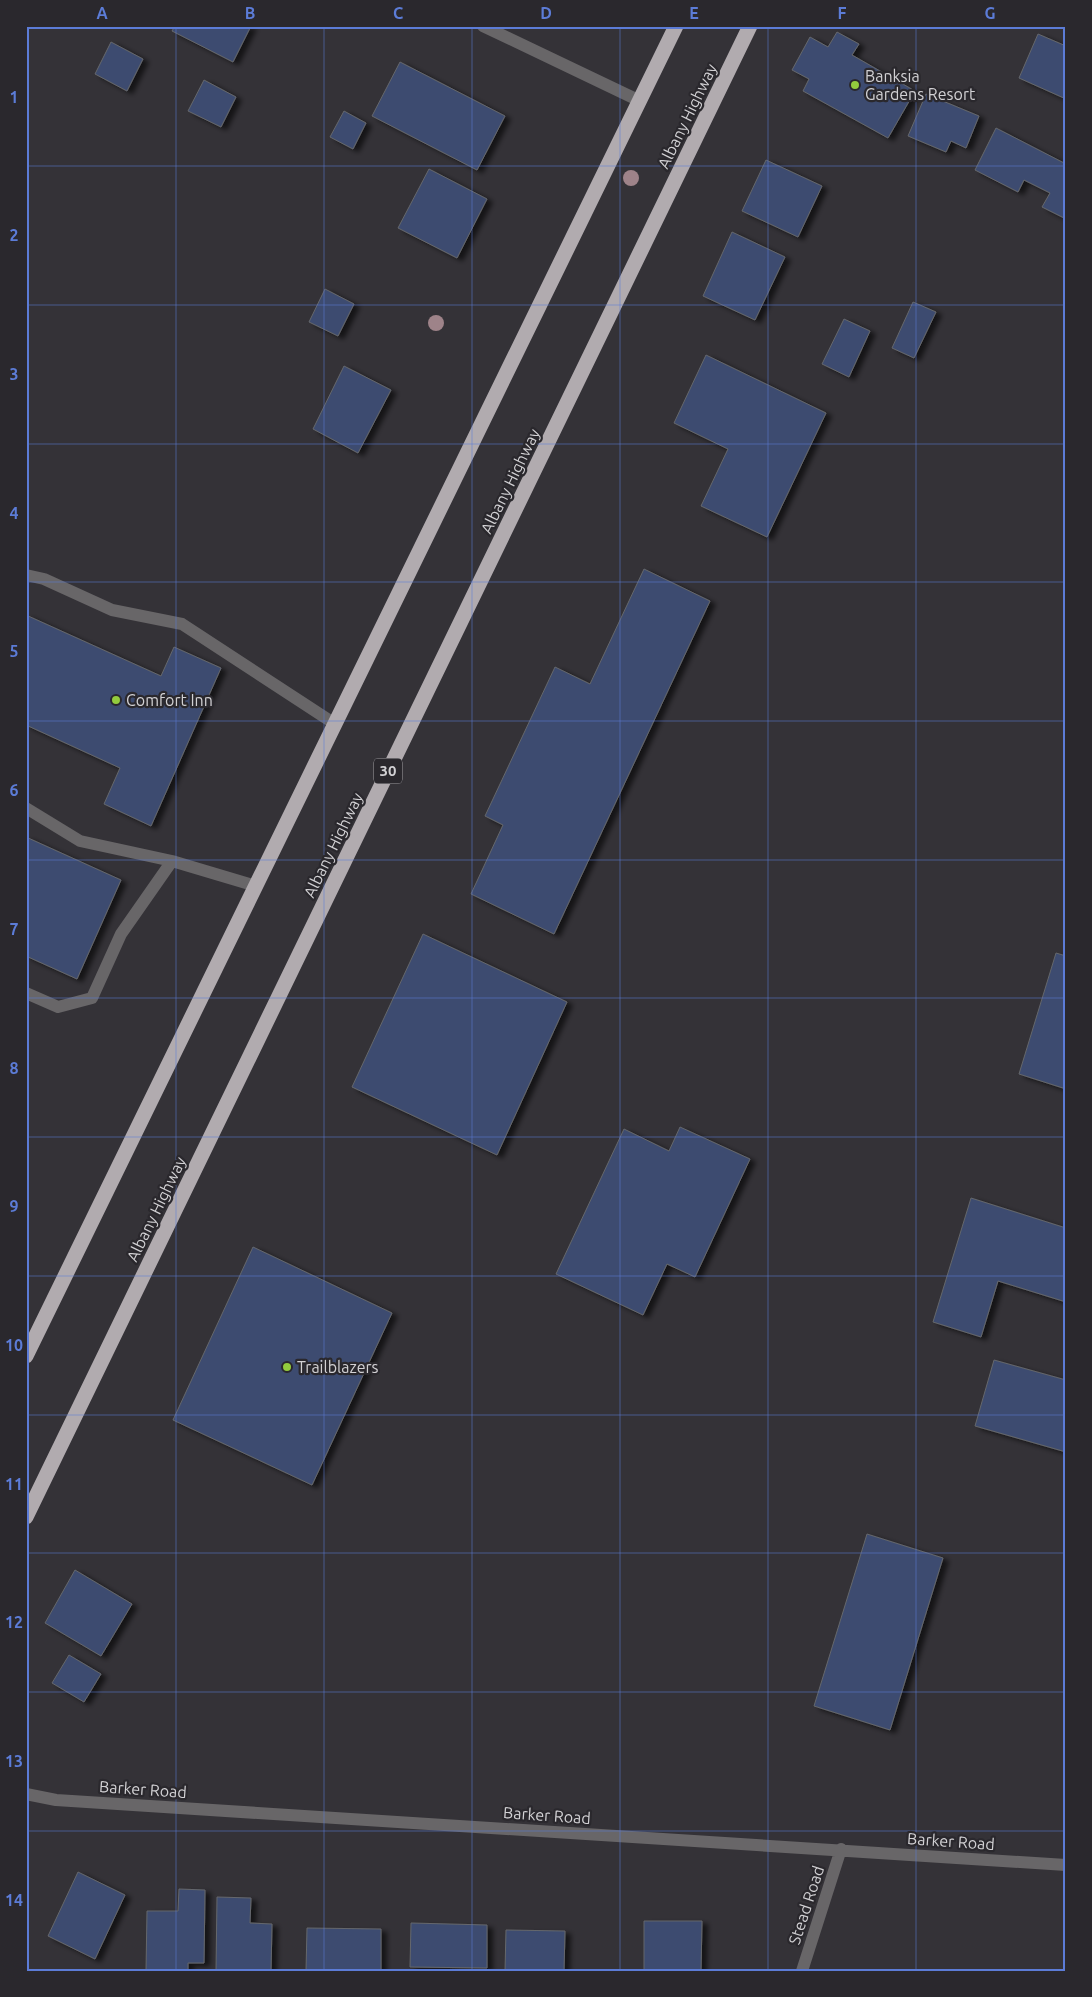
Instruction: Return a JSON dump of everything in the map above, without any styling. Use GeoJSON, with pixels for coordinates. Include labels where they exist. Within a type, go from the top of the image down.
{"type":"FeatureCollection","features":[{"type":"Feature","properties":{"kind":"highway"},"geometry":{"type":"LineString","coordinates":[[26,1356],[676,26]]}},
{"type":"Feature","properties":{"kind":"highway","name":"Albany Highway"},"geometry":{"type":"LineString","coordinates":[[26,1517],[750,26]]}},
{"type":"Feature","properties":{"kind":"street"},"geometry":{"type":"LineString","coordinates":[[482,26],[640,101]]}},
{"type":"Feature","properties":{"kind":"street"},"geometry":{"type":"LineString","coordinates":[[26,575],[44,579],[112,610],[182,624],[335,724]]}},
{"type":"Feature","properties":{"kind":"street"},"geometry":{"type":"LineString","coordinates":[[26,808],[80,841],[172,861],[256,886]]}},
{"type":"Feature","properties":{"kind":"street"},"geometry":{"type":"LineString","coordinates":[[26,993],[58,1007],[92,998],[121,934],[172,861]]}},
{"type":"Feature","properties":{"kind":"street","name":"Barker Road"},"geometry":{"type":"LineString","coordinates":[[26,1794],[56,1800],[841,1849],[1066,1865]]}},
{"type":"Feature","properties":{"kind":"street","name":"Stead Road"},"geometry":{"type":"LineString","coordinates":[[802,1971],[841,1849]]}},
{"type":"Feature","properties":{"kind":"building"},"geometry":{"type":"Polygon","coordinates":[[[175,26],[251,26],[233,62],[172,31],[175,26]]]}},
{"type":"Feature","properties":{"kind":"building","name":"Banksia Gardens Resort"},"geometry":{"type":"Polygon","coordinates":[[[837,32],[859,44],[852,55],[915,91],[888,138],[803,91],[809,79],[792,70],[810,37],[828,47],[837,32]]]}},
{"type":"Feature","properties":{"kind":"building"},"geometry":{"type":"Polygon","coordinates":[[[1038,34],[1066,46],[1066,99],[1019,78],[1038,34]]]}},
{"type":"Feature","properties":{"kind":"building"},"geometry":{"type":"Polygon","coordinates":[[[111,42],[143,59],[127,91],[95,74],[111,42]]]}},
{"type":"Feature","properties":{"kind":"building"},"geometry":{"type":"Polygon","coordinates":[[[400,62],[505,116],[477,170],[372,116],[400,62]]]}},
{"type":"Feature","properties":{"kind":"building"},"geometry":{"type":"Polygon","coordinates":[[[204,80],[236,97],[221,127],[188,111],[204,80]]]}},
{"type":"Feature","properties":{"kind":"building"},"geometry":{"type":"Polygon","coordinates":[[[926,94],[979,116],[966,148],[951,141],[946,152],[908,136],[926,94]]]}},
{"type":"Feature","properties":{"kind":"building"},"geometry":{"type":"Polygon","coordinates":[[[344,111],[366,123],[353,149],[330,137],[344,111]]]}},
{"type":"Feature","properties":{"kind":"building"},"geometry":{"type":"Polygon","coordinates":[[[996,128],[1066,164],[1066,219],[1042,207],[1050,193],[1024,180],[1018,192],[975,170],[996,128]]]}},
{"type":"Feature","properties":{"kind":"building"},"geometry":{"type":"Polygon","coordinates":[[[766,160],[822,186],[798,237],[742,211],[766,160]]]}},
{"type":"Feature","properties":{"kind":"building"},"geometry":{"type":"Polygon","coordinates":[[[429,169],[487,199],[457,258],[398,228],[429,169]]]}},
{"type":"Feature","properties":{"kind":"building"},"geometry":{"type":"Polygon","coordinates":[[[732,232],[785,257],[755,320],[703,296],[732,232]]]}},
{"type":"Feature","properties":{"kind":"building"},"geometry":{"type":"Polygon","coordinates":[[[325,289],[354,304],[338,336],[309,322],[325,289]]]}},
{"type":"Feature","properties":{"kind":"building"},"geometry":{"type":"Polygon","coordinates":[[[913,302],[936,312],[914,358],[892,348],[913,302]]]}},
{"type":"Feature","properties":{"kind":"building"},"geometry":{"type":"Polygon","coordinates":[[[844,319],[870,331],[849,377],[822,364],[844,319]]]}},
{"type":"Feature","properties":{"kind":"building"},"geometry":{"type":"Polygon","coordinates":[[[706,355],[826,413],[767,537],[701,506],[728,449],[674,423],[706,355]]]}},
{"type":"Feature","properties":{"kind":"building"},"geometry":{"type":"Polygon","coordinates":[[[344,366],[391,390],[358,453],[313,429],[344,366]]]}},
{"type":"Feature","properties":{"kind":"building"},"geometry":{"type":"Polygon","coordinates":[[[644,569],[710,601],[554,934],[471,894],[503,825],[485,816],[555,667],[590,684],[644,569]]]}},
{"type":"Feature","properties":{"kind":"building","name":"Comfort Inn"},"geometry":{"type":"Polygon","coordinates":[[[26,615],[161,676],[174,647],[221,668],[151,826],[104,804],[120,768],[26,725],[26,615]]]}},
{"type":"Feature","properties":{"kind":"building"},"geometry":{"type":"Polygon","coordinates":[[[26,837],[121,880],[77,979],[26,956],[26,837]]]}},
{"type":"Feature","properties":{"kind":"building"},"geometry":{"type":"Polygon","coordinates":[[[423,934],[567,1002],[497,1155],[352,1087],[423,934]]]}},
{"type":"Feature","properties":{"kind":"building"},"geometry":{"type":"Polygon","coordinates":[[[1056,953],[1066,956],[1066,1089],[1019,1074],[1056,953]]]}},
{"type":"Feature","properties":{"kind":"building"},"geometry":{"type":"Polygon","coordinates":[[[680,1127],[750,1159],[695,1277],[667,1264],[643,1315],[556,1274],[624,1129],[669,1151],[680,1127]]]}},
{"type":"Feature","properties":{"kind":"building"},"geometry":{"type":"Polygon","coordinates":[[[971,1198],[1066,1228],[1066,1302],[998,1281],[981,1337],[933,1322],[971,1198]]]}},
{"type":"Feature","properties":{"kind":"building"},"geometry":{"type":"Polygon","coordinates":[[[253,1247],[392,1313],[312,1485],[173,1420],[253,1247]]]}},
{"type":"Feature","properties":{"kind":"building"},"geometry":{"type":"Polygon","coordinates":[[[994,1360],[1066,1380],[1066,1452],[975,1426],[994,1360]]]}},
{"type":"Feature","properties":{"kind":"building"},"geometry":{"type":"Polygon","coordinates":[[[867,1534],[943,1558],[890,1730],[814,1706],[867,1534]]]}},
{"type":"Feature","properties":{"kind":"building"},"geometry":{"type":"Polygon","coordinates":[[[75,1570],[132,1604],[101,1656],[45,1623],[75,1570]]]}},
{"type":"Feature","properties":{"kind":"building"},"geometry":{"type":"Polygon","coordinates":[[[69,1655],[101,1674],[84,1702],[52,1683],[69,1655]]]}},
{"type":"Feature","properties":{"kind":"building"},"geometry":{"type":"Polygon","coordinates":[[[78,1872],[125,1895],[95,1959],[48,1936],[78,1872]]]}},
{"type":"Feature","properties":{"kind":"building"},"geometry":{"type":"Polygon","coordinates":[[[179,1889],[205,1890],[204,1963],[188,1963],[188,1971],[146,1971],[147,1911],[178,1911],[179,1889]]]}},
{"type":"Feature","properties":{"kind":"building"},"geometry":{"type":"Polygon","coordinates":[[[217,1897],[251,1898],[250,1923],[272,1924],[271,1971],[216,1971],[217,1897]]]}},
{"type":"Feature","properties":{"kind":"building"},"geometry":{"type":"Polygon","coordinates":[[[644,1921],[702,1921],[701,1971],[644,1971],[644,1921]]]}},
{"type":"Feature","properties":{"kind":"building"},"geometry":{"type":"Polygon","coordinates":[[[411,1923],[487,1925],[487,1968],[410,1967],[411,1923]]]}},
{"type":"Feature","properties":{"kind":"building"},"geometry":{"type":"Polygon","coordinates":[[[307,1928],[381,1929],[381,1971],[306,1971],[307,1928]]]}},
{"type":"Feature","properties":{"kind":"building"},"geometry":{"type":"Polygon","coordinates":[[[506,1930],[565,1931],[564,1971],[505,1971],[506,1930]]]}},
{"type":"Feature","properties":{"kind":"place","name":"Banksia Gardens Resort"},"geometry":{"type":"Point","coordinates":[855,85]}},
{"type":"Feature","properties":{"kind":"place","name":"Comfort Inn"},"geometry":{"type":"Point","coordinates":[116,700]}},
{"type":"Feature","properties":{"kind":"place","name":"Trailblazers"},"geometry":{"type":"Point","coordinates":[287,1367]}}]}
